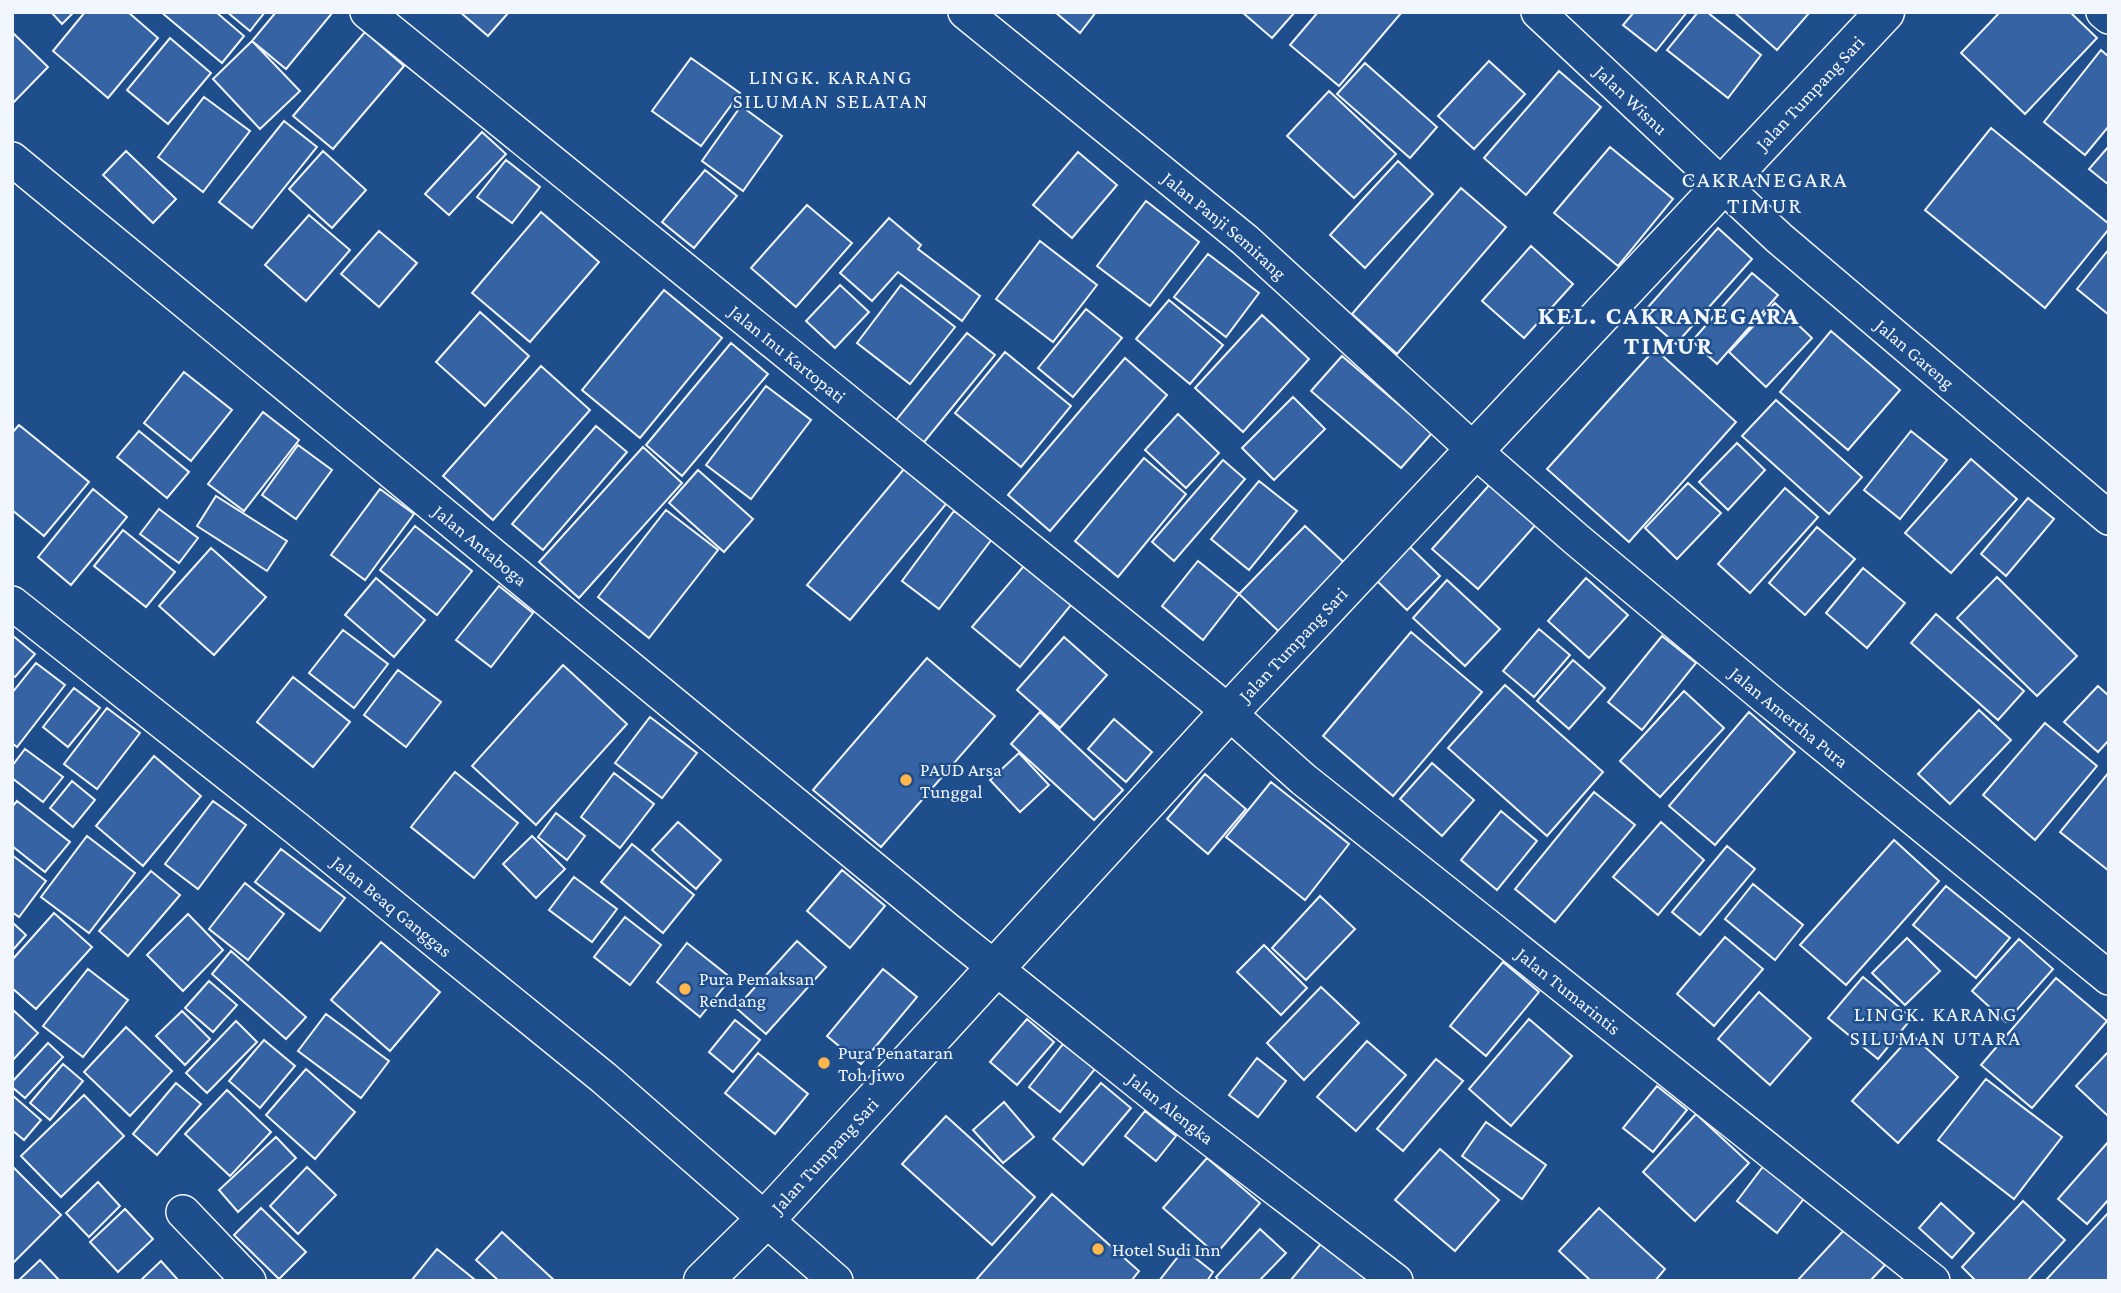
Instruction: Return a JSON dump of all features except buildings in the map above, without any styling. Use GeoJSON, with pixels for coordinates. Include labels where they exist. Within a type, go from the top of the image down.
{"type":"FeatureCollection","features":[{"type":"Feature","properties":{"kind":"main road","name":"Jalan Tumpang Sari"},"geometry":{"type":"LineString","coordinates":[[703,1281],[765,1220],[996,968],[1220,705],[1474,450],[1724,187],[1885,12]]}},
{"type":"Feature","properties":{"kind":"street","name":"Jalan Inu Kartopati"},"geometry":{"type":"LineString","coordinates":[[367,12],[1220,705]]}},
{"type":"Feature","properties":{"kind":"street","name":"Jalan Panji Semirang"},"geometry":{"type":"LineString","coordinates":[[965,12],[1245,240],[1474,450]]}},
{"type":"Feature","properties":{"kind":"street","name":"Jalan Wisnu"},"geometry":{"type":"LineString","coordinates":[[1538,12],[1724,187]]}},
{"type":"Feature","properties":{"kind":"street"},"geometry":{"type":"LineString","coordinates":[[2103,12],[2109,17]]}},
{"type":"Feature","properties":{"kind":"street","name":"Jalan Antaboga"},"geometry":{"type":"LineString","coordinates":[[12,159],[949,931]]}},
{"type":"Feature","properties":{"kind":"street","name":"Jalan Gareng"},"geometry":{"type":"LineString","coordinates":[[1724,187],[1779,238],[2109,518]]}},
{"type":"Feature","properties":{"kind":"street","name":"Jalan Amertha Pura"},"geometry":{"type":"LineString","coordinates":[[1474,450],[1765,697],[2109,978]]}},
{"type":"Feature","properties":{"kind":"street","name":"Jalan Beaq Ganggas"},"geometry":{"type":"LineString","coordinates":[[12,603],[296,828],[604,1078],[836,1281]]}},
{"type":"Feature","properties":{"kind":"street","name":"Jalan Tumarintis"},"geometry":{"type":"LineString","coordinates":[[1220,705],[1303,779],[1654,1056],[1933,1281]]}},
{"type":"Feature","properties":{"kind":"street","name":"Jalan Alengka"},"geometry":{"type":"LineString","coordinates":[[949,931],[1164,1103],[1396,1281]]}},
{"type":"Feature","properties":{"kind":"street"},"geometry":{"type":"LineString","coordinates":[[183,1212],[249,1281]]}},
{"type":"Feature","properties":{"kind":"place","name":"PAUD Arsa Tunggal"},"geometry":{"type":"Point","coordinates":[906,780]}},
{"type":"Feature","properties":{"kind":"place","name":"Pura Pemaksan Rendang"},"geometry":{"type":"Point","coordinates":[685,989]}},
{"type":"Feature","properties":{"kind":"place","name":"Pura Penataran Toh Jiwo"},"geometry":{"type":"Point","coordinates":[824,1063]}},
{"type":"Feature","properties":{"kind":"place","name":"Hotel Sudi Inn"},"geometry":{"type":"Point","coordinates":[1098,1249]}},
{"type":"Feature","properties":{"kind":"district","name":"LINGK. KARANG SILUMAN SELATAN"},"geometry":{"type":"Point","coordinates":[831,89]}},
{"type":"Feature","properties":{"kind":"district","name":"CAKRANEGARA TIMUR"},"geometry":{"type":"Point","coordinates":[1765,192]}},
{"type":"Feature","properties":{"kind":"district","name":"KEL. CAKRANEGARA TIMUR"},"geometry":{"type":"Point","coordinates":[1669,330]}},
{"type":"Feature","properties":{"kind":"district","name":"LINGK. KARANG SILUMAN UTARA"},"geometry":{"type":"Point","coordinates":[1936,1026]}}]}
